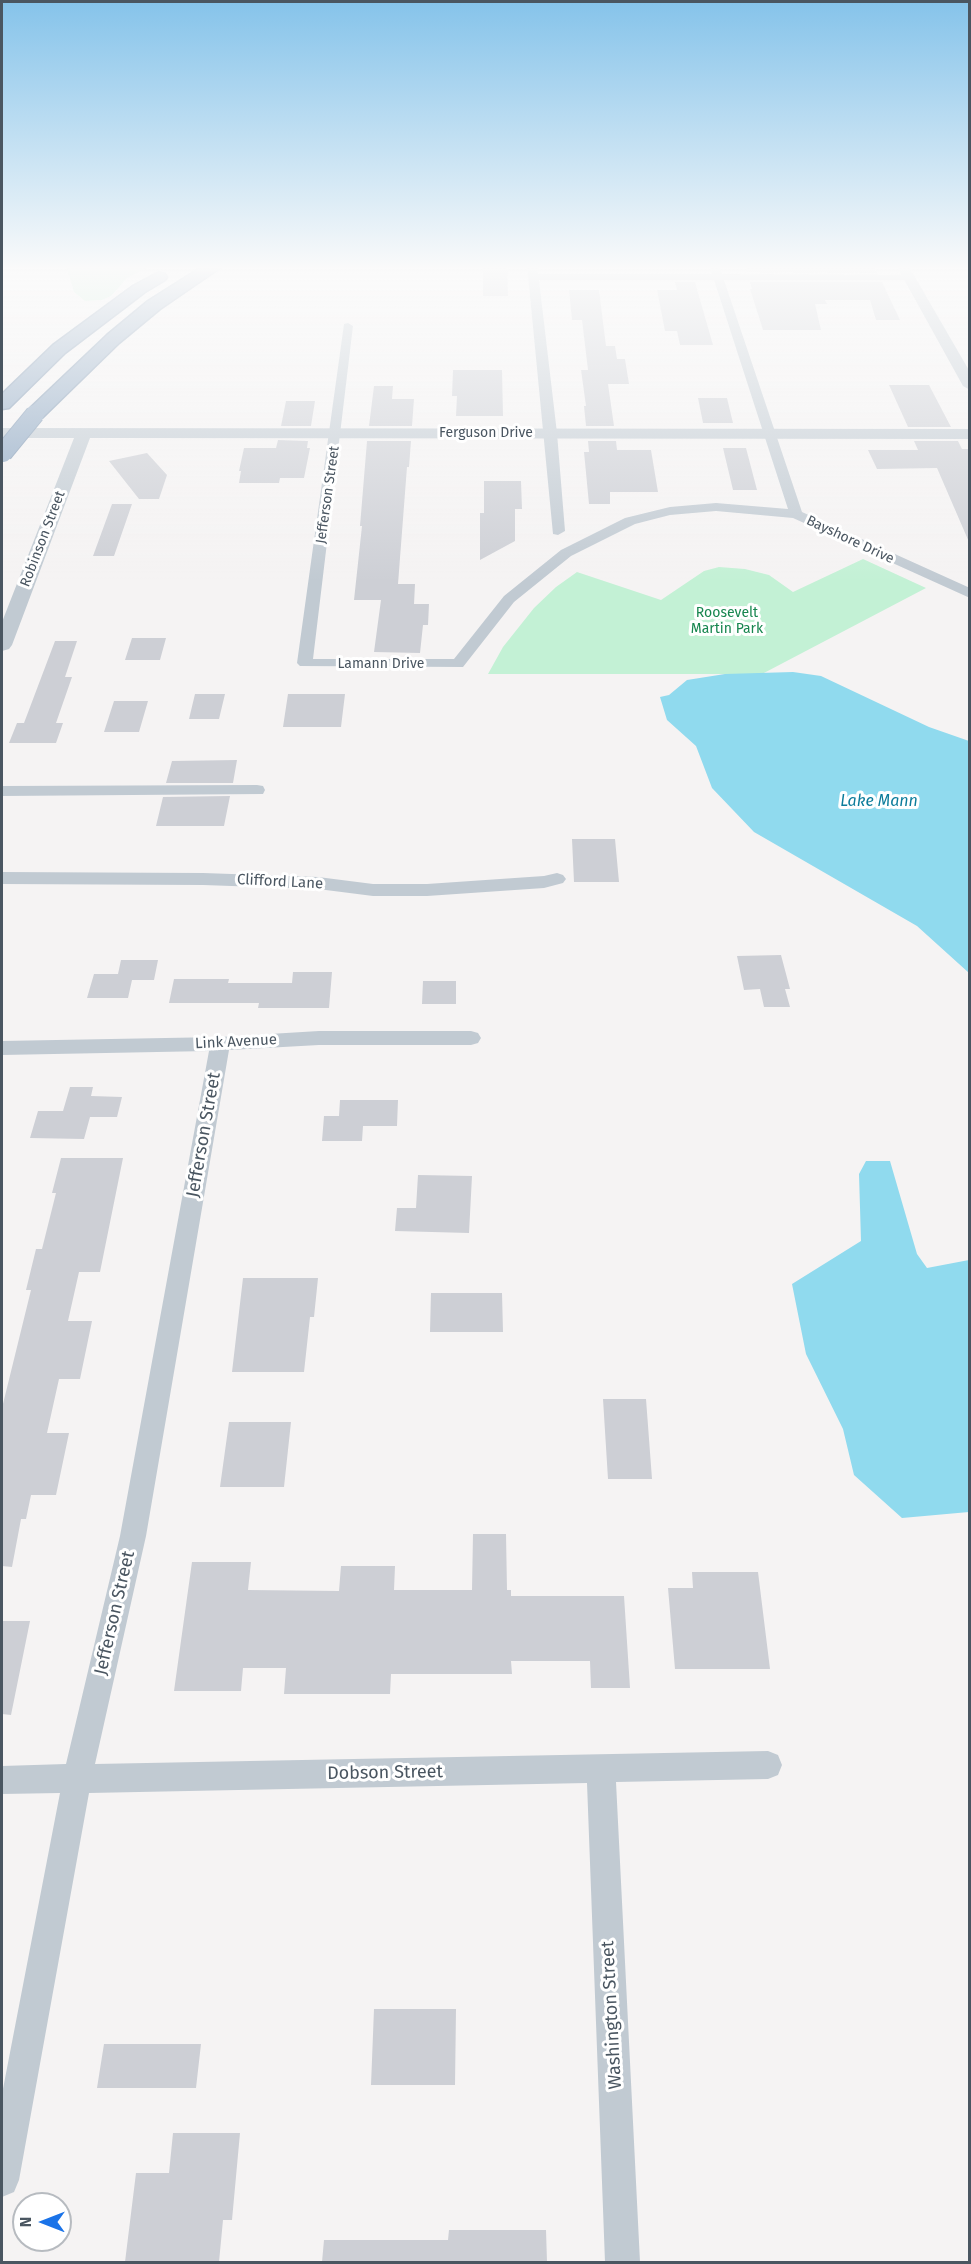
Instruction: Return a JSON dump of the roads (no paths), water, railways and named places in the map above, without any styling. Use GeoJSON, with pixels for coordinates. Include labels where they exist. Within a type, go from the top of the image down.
{"type":"FeatureCollection","features":[{"type":"Feature","properties":{"kind":"highway"},"geometry":{"type":"LineString","coordinates":[[2,404],[37,371]]}},
{"type":"Feature","properties":{"kind":"highway"},"geometry":{"type":"LineString","coordinates":[[2,454],[35,414],[80,371]]}},
{"type":"Feature","properties":{"kind":"street","name":"Jefferson Street"},"geometry":{"type":"LineString","coordinates":[[305,663],[343,371]]}},
{"type":"Feature","properties":{"kind":"street"},"geometry":{"type":"LineString","coordinates":[[544,371],[558,531]]}},
{"type":"Feature","properties":{"kind":"street"},"geometry":{"type":"LineString","coordinates":[[749,371],[796,514]]}},
{"type":"Feature","properties":{"kind":"street"},"geometry":{"type":"LineString","coordinates":[[960,371],[969,386]]}},
{"type":"Feature","properties":{"kind":"street","name":"Robinson Street"},"geometry":{"type":"LineString","coordinates":[[2,645],[84,432]]}},
{"type":"Feature","properties":{"kind":"street","name":"Ferguson Drive"},"geometry":{"type":"LineString","coordinates":[[2,433],[969,434]]}},
{"type":"Feature","properties":{"kind":"street","name":"Bayshore Drive"},"geometry":{"type":"LineString","coordinates":[[458,664],[509,599],[566,553],[630,521],[670,512],[716,507],[796,514],[969,594]]}},
{"type":"Feature","properties":{"kind":"street","name":"Lamann Drive"},"geometry":{"type":"LineString","coordinates":[[305,663],[458,664]]}},
{"type":"Feature","properties":{"kind":"street"},"geometry":{"type":"LineString","coordinates":[[2,791],[257,790]]}},
{"type":"Feature","properties":{"kind":"street","name":"Clifford Lane"},"geometry":{"type":"LineString","coordinates":[[2,878],[203,879],[318,883],[373,890],[427,890],[557,879]]}},
{"type":"Feature","properties":{"kind":"street","name":"Link Avenue"},"geometry":{"type":"LineString","coordinates":[[2,1048],[220,1044],[319,1038],[471,1038]]}},
{"type":"Feature","properties":{"kind":"street","name":"Jefferson Street"},"geometry":{"type":"LineString","coordinates":[[2,2180],[77,1779],[133,1536],[220,1044]]}},
{"type":"Feature","properties":{"kind":"street","name":"Dobson Street"},"geometry":{"type":"LineString","coordinates":[[2,1780],[768,1765]]}},
{"type":"Feature","properties":{"kind":"street","name":"Washington Street"},"geometry":{"type":"LineString","coordinates":[[601,1768],[623,2262]]}},
{"type":"Feature","properties":{"kind":"water","name":"Lake Mann"},"geometry":{"type":"Polygon","coordinates":[[[793,672],[821,676],[929,727],[969,741],[969,973],[917,926],[754,832],[712,788],[696,746],[667,720],[660,697],[669,695],[687,680],[725,674],[793,672]]]}},
{"type":"Feature","properties":{"kind":"water"},"geometry":{"type":"Polygon","coordinates":[[[866,1161],[890,1161],[917,1254],[927,1268],[969,1260],[969,1512],[902,1518],[854,1475],[843,1429],[806,1354],[792,1284],[861,1241],[859,1174],[866,1161]]]}},
{"type":"Feature","properties":{"kind":"park label","name":"Roosevelt Martin Park"},"geometry":{"type":"Point","coordinates":[727,622]}}]}
